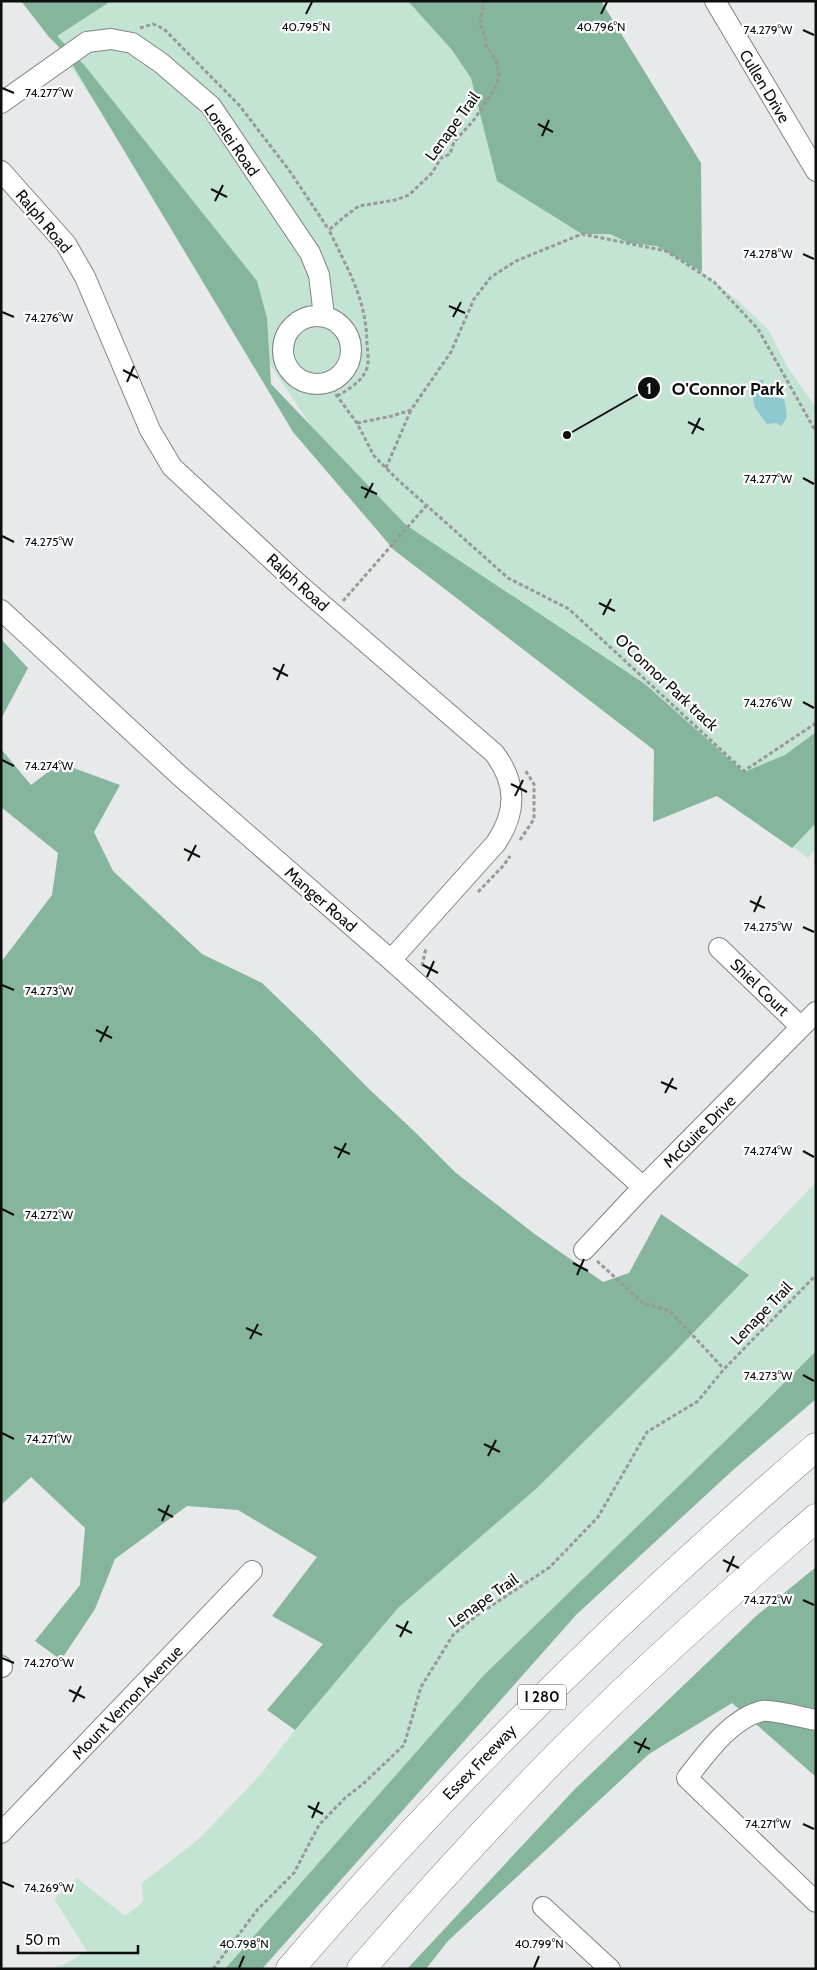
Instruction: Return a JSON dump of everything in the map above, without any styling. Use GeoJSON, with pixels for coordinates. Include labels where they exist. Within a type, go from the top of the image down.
{"type":"FeatureCollection","features":[{"type":"Feature","properties":{"kind":"highway","name":"Essex Freeway"},"geometry":{"type":"LineString","coordinates":[[290,1969],[392,1852],[486,1753],[665,1580],[816,1447]]}},
{"type":"Feature","properties":{"kind":"highway"},"geometry":{"type":"LineString","coordinates":[[361,1969],[455,1863],[548,1766],[633,1682],[730,1592],[816,1518]]}},
{"type":"Feature","properties":{"kind":"street","name":"Cullen Drive"},"geometry":{"type":"LineString","coordinates":[[715,1],[816,171]]}},
{"type":"Feature","properties":{"kind":"street","name":"Lorelei Road"},"geometry":{"type":"LineString","coordinates":[[1,103],[87,42],[111,38],[132,44],[162,63],[211,106],[310,253],[319,275],[324,316]]}},
{"type":"Feature","properties":{"kind":"street","name":"Ralph Road"},"geometry":{"type":"LineString","coordinates":[[1,170],[66,244],[85,278],[150,430],[172,467],[296,582],[494,753],[502,764],[512,790],[510,818],[504,832],[496,844],[391,960]]}},
{"type":"Feature","properties":{"kind":"street"},"geometry":{"type":"LineString","coordinates":[[324,316],[334,320],[348,336],[351,346],[351,357],[334,389],[322,385],[312,385],[298,379],[287,368],[283,359],[284,339],[296,323],[304,318],[324,316]]}},
{"type":"Feature","properties":{"kind":"street","name":"Manger Road"},"geometry":{"type":"LineString","coordinates":[[1,610],[180,776],[391,960],[643,1187]]}},
{"type":"Feature","properties":{"kind":"street","name":"Shiel Court"},"geometry":{"type":"LineString","coordinates":[[719,948],[801,1027]]}},
{"type":"Feature","properties":{"kind":"street","name":"McGuire Drive"},"geometry":{"type":"LineString","coordinates":[[584,1250],[643,1187],[816,1012]]}},
{"type":"Feature","properties":{"kind":"street","name":"Mount Vernon Avenue"},"geometry":{"type":"LineString","coordinates":[[1,1833],[252,1571]]}},
{"type":"Feature","properties":{"kind":"street"},"geometry":{"type":"LineString","coordinates":[[816,1720],[763,1711],[736,1724],[719,1739],[687,1778],[816,1902]]}},
{"type":"Feature","properties":{"kind":"street"},"geometry":{"type":"LineString","coordinates":[[543,1907],[610,1969]]}},
{"type":"Feature","properties":{"kind":"path","name":"Lenape Trail"},"geometry":{"type":"LineString","coordinates":[[334,389],[353,386],[367,368],[367,326],[357,289],[329,230],[359,206],[395,200],[409,195],[432,173],[442,158],[450,154],[454,142],[473,121],[494,89],[499,75],[496,60],[486,46],[485,36],[480,24],[484,1]]}},
{"type":"Feature","properties":{"kind":"path"},"geometry":{"type":"LineString","coordinates":[[386,468],[411,410],[451,352],[474,299],[491,278],[516,261],[582,234],[666,251],[714,282],[758,328],[816,432]]}},
{"type":"Feature","properties":{"kind":"path","name":"O'Connor Park track"},"geometry":{"type":"LineString","coordinates":[[334,389],[374,456],[426,506],[508,578],[569,609],[744,771],[816,723]]}},
{"type":"Feature","properties":{"kind":"path"},"geometry":{"type":"LineString","coordinates":[[356,423],[411,410]]}},
{"type":"Feature","properties":{"kind":"path"},"geometry":{"type":"LineString","coordinates":[[584,1250],[643,1303],[670,1312],[724,1369]]}},
{"type":"Feature","properties":{"kind":"path","name":"Lenape Trail"},"geometry":{"type":"LineString","coordinates":[[213,1969],[258,1909],[294,1872],[320,1824],[345,1798],[363,1784],[404,1745],[422,1688],[453,1635],[476,1616],[550,1567],[598,1517],[647,1432],[698,1401],[724,1369],[816,1275]]}},
{"type":"Feature","properties":{"kind":"green space"},"geometry":{"type":"Polygon","coordinates":[[[21,1],[111,1],[57,36],[85,66],[257,281],[267,318],[271,384],[406,525],[645,684],[744,772],[785,755],[816,732],[816,823],[792,848],[717,796],[653,822],[654,750],[394,550],[293,432],[66,54],[49,37],[21,1]]]}},
{"type":"Feature","properties":{"kind":"green space"},"geometry":{"type":"Polygon","coordinates":[[[36,1],[452,1],[702,272],[738,301],[768,329],[787,366],[816,408],[816,848],[808,858],[394,550],[49,34],[36,1]]]}},
{"type":"Feature","properties":{"kind":"green space"},"geometry":{"type":"Polygon","coordinates":[[[408,1],[601,1],[701,163],[702,272],[657,246],[629,243],[610,234],[582,234],[497,181],[471,78],[452,50],[408,1]]]}},
{"type":"Feature","properties":{"kind":"green space"},"geometry":{"type":"Polygon","coordinates":[[[1,639],[28,668],[1,719],[1,639]]]}},
{"type":"Feature","properties":{"kind":"green space"},"geometry":{"type":"Polygon","coordinates":[[[1,749],[31,785],[60,763],[120,785],[94,832],[113,871],[202,954],[262,983],[456,1173],[536,1235],[603,1282],[629,1273],[661,1214],[749,1275],[668,1359],[536,1489],[398,1608],[295,1730],[267,1710],[323,1644],[272,1616],[317,1557],[238,1510],[187,1506],[115,1559],[95,1609],[61,1660],[35,1641],[80,1585],[85,1528],[31,1477],[1,1505],[1,962],[52,895],[58,853],[1,807],[1,749]]]}},
{"type":"Feature","properties":{"kind":"green space"},"geometry":{"type":"Polygon","coordinates":[[[816,1182],[816,1351],[484,1675],[225,1969],[51,1969],[67,1963],[87,1951],[54,1899],[77,1878],[125,1916],[143,1902],[142,1883],[200,1838],[260,1775],[295,1730],[398,1608],[536,1489],[668,1359],[748,1276],[736,1266],[816,1182]]]}},
{"type":"Feature","properties":{"kind":"green space"},"geometry":{"type":"Polygon","coordinates":[[[816,1351],[816,1399],[733,1470],[576,1615],[262,1969],[225,1969],[484,1675],[816,1351]]]}},
{"type":"Feature","properties":{"kind":"green space"},"geometry":{"type":"Polygon","coordinates":[[[816,1567],[816,1777],[732,1703],[649,1754],[448,1941],[426,1969],[407,1969],[575,1789],[755,1617],[816,1567]]]}},
{"type":"Feature","properties":{"kind":"water"},"geometry":{"type":"Polygon","coordinates":[[[760,380],[764,380],[761,388],[766,395],[784,399],[786,420],[781,426],[776,423],[767,424],[755,408],[751,389],[760,380]]]}},
{"type":"Feature","properties":{"kind":"place","name":"O'Connor Park"},"geometry":{"type":"Point","coordinates":[567,435]}}]}
